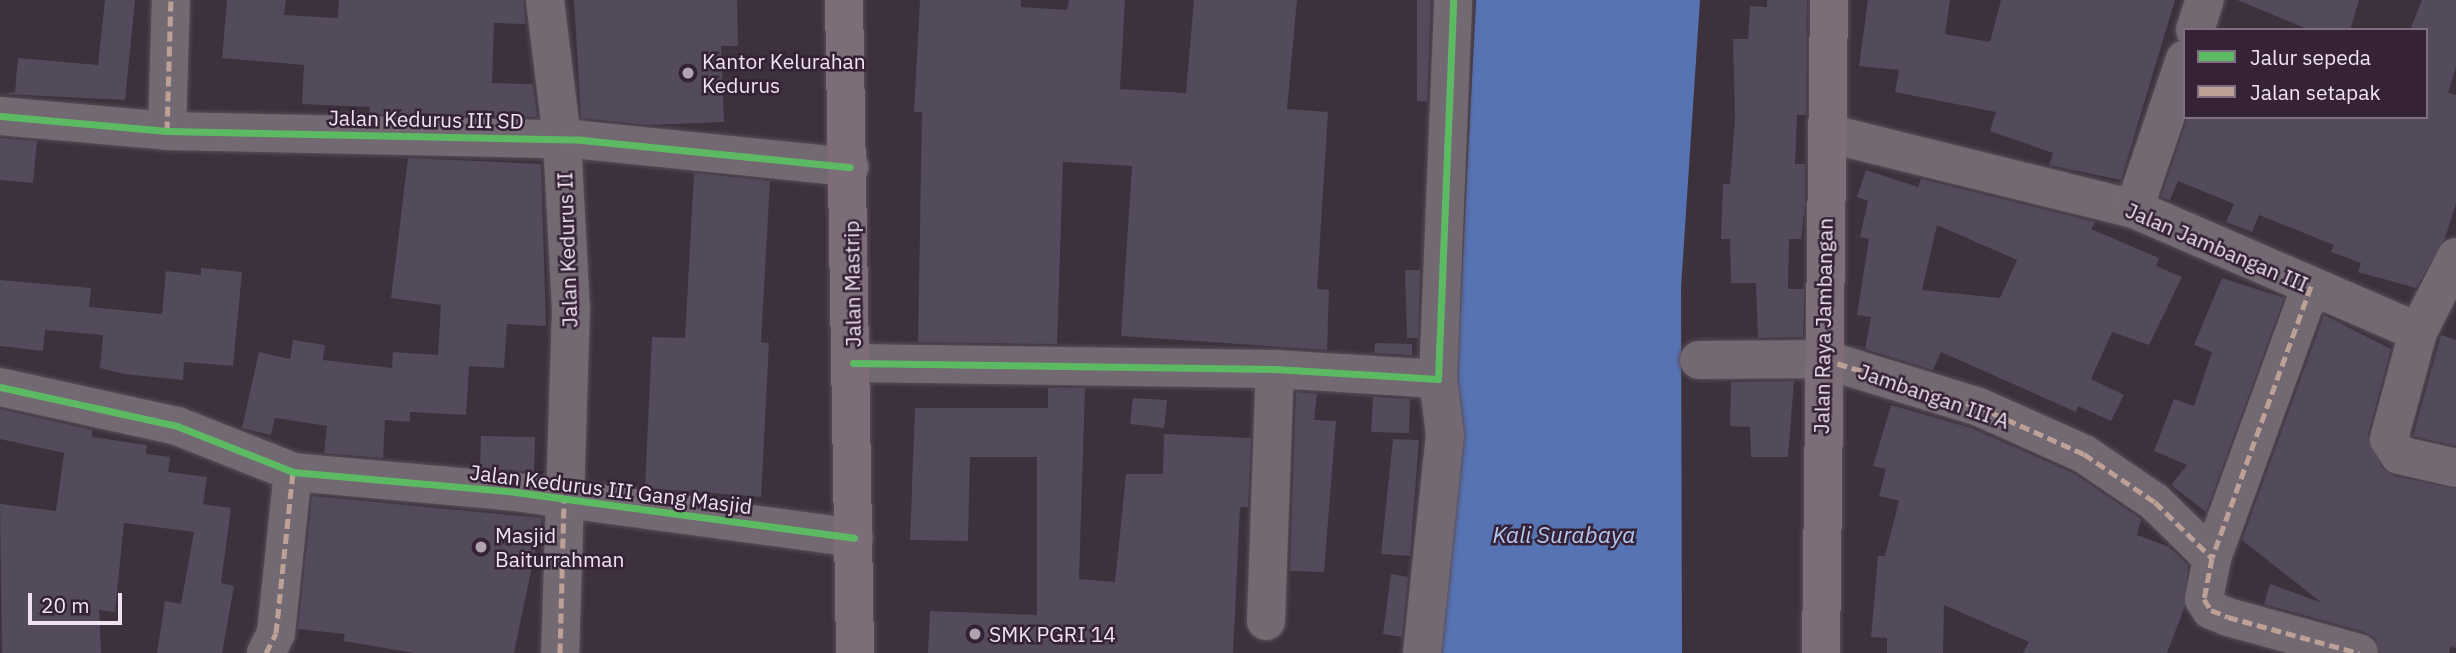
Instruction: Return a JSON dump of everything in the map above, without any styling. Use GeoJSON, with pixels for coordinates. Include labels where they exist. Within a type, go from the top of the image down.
{"type":"FeatureCollection","features":[{"type":"Feature","properties":{"kind":"main road","name":"Jalan Mastrip"},"geometry":{"type":"LineString","coordinates":[[844,0],[850,167],[855,653]]}},
{"type":"Feature","properties":{"kind":"main road","name":"Jalan Raya Jambangan"},"geometry":{"type":"LineString","coordinates":[[1821,653],[1829,0]]}},
{"type":"Feature","properties":{"kind":"street"},"geometry":{"type":"LineString","coordinates":[[167,131],[171,0]]}},
{"type":"Feature","properties":{"kind":"street","name":"Jalan Kedurus II"},"geometry":{"type":"LineString","coordinates":[[545,0],[562,139],[571,308],[560,653]]}},
{"type":"Feature","properties":{"kind":"street"},"geometry":{"type":"LineString","coordinates":[[1422,653],[1444,435],[1438,379],[1453,0]]}},
{"type":"Feature","properties":{"kind":"street"},"geometry":{"type":"LineString","coordinates":[[2195,28],[2205,0]]}},
{"type":"Feature","properties":{"kind":"street"},"geometry":{"type":"LineString","coordinates":[[2134,209],[2183,65]]}},
{"type":"Feature","properties":{"kind":"street","name":"Jalan Kedurus III SD"},"geometry":{"type":"LineString","coordinates":[[0,116],[167,131],[562,139],[850,167]]}},
{"type":"Feature","properties":{"kind":"street","name":"Jalan Jambangan III"},"geometry":{"type":"LineString","coordinates":[[1827,133],[2134,209],[2417,332]]}},
{"type":"Feature","properties":{"kind":"street"},"geometry":{"type":"LineString","coordinates":[[2456,257],[2417,332],[2391,448],[2456,468]]}},
{"type":"Feature","properties":{"kind":"street"},"geometry":{"type":"LineString","coordinates":[[2311,286],[2212,558],[2204,599],[2211,610],[2359,653]]}},
{"type":"Feature","properties":{"kind":"street","name":"Jambangan III A"},"geometry":{"type":"LineString","coordinates":[[1699,360],[1823,359],[1979,407],[2084,454],[2155,502],[2212,558]]}},
{"type":"Feature","properties":{"kind":"street"},"geometry":{"type":"LineString","coordinates":[[853,363],[1275,369],[1438,379]]}},
{"type":"Feature","properties":{"kind":"street"},"geometry":{"type":"LineString","coordinates":[[1266,621],[1275,369]]}},
{"type":"Feature","properties":{"kind":"street","name":"Jalan Kedurus III Gang Masjid"},"geometry":{"type":"LineString","coordinates":[[0,387],[177,426],[293,472],[564,501],[853,538]]}},
{"type":"Feature","properties":{"kind":"street"},"geometry":{"type":"LineString","coordinates":[[266,653],[276,633],[293,472]]}},
{"type":"Feature","properties":{"kind":"water","name":"Kali Surabaya"},"geometry":{"type":"Polygon","coordinates":[[[1476,0],[1700,0],[1681,288],[1682,653],[1435,653],[1453,453],[1476,0]]]}},
{"type":"Feature","properties":{"kind":"building"},"geometry":{"type":"Polygon","coordinates":[[[105,0],[135,0],[125,100],[4,94],[15,92],[18,58],[98,65],[105,0]]]}},
{"type":"Feature","properties":{"kind":"building"},"geometry":{"type":"Polygon","coordinates":[[[227,0],[286,0],[284,15],[338,18],[339,0],[524,0],[525,24],[494,23],[492,83],[533,84],[537,117],[369,114],[370,107],[302,104],[304,65],[222,58],[227,0]]]}},
{"type":"Feature","properties":{"kind":"building"},"geometry":{"type":"Polygon","coordinates":[[[574,0],[737,0],[738,46],[721,46],[724,122],[649,125],[581,118],[574,0]]]}},
{"type":"Feature","properties":{"kind":"building"},"geometry":{"type":"Polygon","coordinates":[[[920,0],[1021,0],[1021,7],[1067,10],[1069,0],[1125,0],[1120,89],[1186,93],[1194,0],[1297,0],[1287,109],[1328,112],[1317,289],[1329,290],[1327,350],[1121,336],[1132,166],[1063,162],[1057,344],[918,342],[922,112],[914,112],[920,0]]]}},
{"type":"Feature","properties":{"kind":"building"},"geometry":{"type":"Polygon","coordinates":[[[1417,0],[1431,0],[1427,102],[1417,101],[1417,0]]]}},
{"type":"Feature","properties":{"kind":"building"},"geometry":{"type":"Polygon","coordinates":[[[1767,0],[1807,0],[1806,115],[1797,115],[1795,164],[1805,164],[1805,203],[1801,239],[1789,239],[1788,289],[1804,289],[1803,337],[1758,338],[1756,283],[1731,283],[1730,239],[1721,239],[1723,184],[1730,184],[1735,119],[1733,39],[1748,39],[1750,6],[1767,7],[1767,0]]]}},
{"type":"Feature","properties":{"kind":"building"},"geometry":{"type":"Polygon","coordinates":[[[1868,0],[1950,0],[1945,34],[1990,42],[2001,0],[2175,0],[2121,180],[2049,165],[2053,153],[1990,131],[1996,112],[1895,92],[1899,70],[1859,66],[1868,0]]]}},
{"type":"Feature","properties":{"kind":"building"},"geometry":{"type":"Polygon","coordinates":[[[2237,0],[2359,0],[2351,28],[2305,28],[2237,0]]]}},
{"type":"Feature","properties":{"kind":"building"},"geometry":{"type":"Polygon","coordinates":[[[2422,0],[2456,0],[2456,67],[2448,93],[2456,95],[2456,204],[2445,238],[2416,288],[2358,272],[2361,263],[2331,252],[2334,245],[2259,215],[2252,232],[2226,222],[2234,204],[2178,181],[2170,200],[2161,197],[2187,119],[2428,119],[2428,28],[2411,28],[2422,0]]]}},
{"type":"Feature","properties":{"kind":"building"},"geometry":{"type":"Polygon","coordinates":[[[0,138],[37,141],[33,183],[0,180],[0,138]]]}},
{"type":"Feature","properties":{"kind":"building"},"geometry":{"type":"Polygon","coordinates":[[[408,158],[541,164],[546,326],[507,324],[504,368],[469,366],[466,415],[410,412],[410,422],[385,420],[383,458],[324,453],[327,426],[275,418],[271,435],[242,428],[259,352],[290,359],[293,340],[325,345],[323,360],[392,368],[393,352],[438,355],[441,305],[391,298],[408,158]]]}},
{"type":"Feature","properties":{"kind":"building"},"geometry":{"type":"Polygon","coordinates":[[[1866,170],[1918,187],[1921,179],[2095,222],[2091,229],[2159,258],[2156,266],[2182,277],[2149,345],[2112,332],[2091,379],[2124,395],[2111,421],[2078,406],[2076,412],[1941,352],[1933,370],[1865,349],[1871,317],[1857,315],[1869,239],[1860,237],[1868,201],[1857,197],[1866,170]],[[1937,225],[1922,290],[2000,298],[2017,260],[1937,225]]]}},
{"type":"Feature","properties":{"kind":"building"},"geometry":{"type":"Polygon","coordinates":[[[694,173],[770,181],[761,342],[769,343],[761,497],[645,488],[652,337],[685,338],[694,173]]]}},
{"type":"Feature","properties":{"kind":"building"},"geometry":{"type":"Polygon","coordinates":[[[201,268],[242,272],[233,366],[184,362],[183,380],[124,374],[100,368],[103,335],[45,330],[43,351],[0,346],[0,280],[91,288],[89,307],[162,314],[166,271],[201,275],[201,268]]]}},
{"type":"Feature","properties":{"kind":"building"},"geometry":{"type":"Polygon","coordinates":[[[1405,270],[1420,270],[1418,338],[1407,338],[1405,270]]]}},
{"type":"Feature","properties":{"kind":"building"},"geometry":{"type":"Polygon","coordinates":[[[2222,278],[2284,298],[2206,512],[2171,485],[2187,465],[2154,451],[2174,399],[2194,406],[2212,352],[2194,345],[2222,278]]]}},
{"type":"Feature","properties":{"kind":"building"},"geometry":{"type":"Polygon","coordinates":[[[2324,315],[2391,349],[2368,434],[2381,467],[2394,476],[2456,489],[2456,648],[2451,646],[2449,653],[2380,653],[2375,638],[2365,632],[2264,604],[2270,584],[2322,603],[2242,540],[2324,315]]]}},
{"type":"Feature","properties":{"kind":"building"},"geometry":{"type":"Polygon","coordinates":[[[2441,335],[2456,340],[2456,446],[2413,436],[2441,335]]]}},
{"type":"Feature","properties":{"kind":"building"},"geometry":{"type":"Polygon","coordinates":[[[1375,343],[1412,344],[1412,355],[1374,353],[1375,343]]]}},
{"type":"Feature","properties":{"kind":"building"},"geometry":{"type":"Polygon","coordinates":[[[1794,381],[1788,457],[1751,457],[1750,427],[1730,426],[1731,382],[1794,381]]]}},
{"type":"Feature","properties":{"kind":"building"},"geometry":{"type":"Polygon","coordinates":[[[1048,388],[1085,388],[1079,579],[1115,582],[1126,474],[1163,474],[1164,434],[1251,438],[1248,507],[1240,507],[1233,653],[928,653],[930,611],[1037,615],[1037,457],[970,457],[968,541],[910,540],[915,408],[1048,408],[1048,388]]]}},
{"type":"Feature","properties":{"kind":"building"},"geometry":{"type":"Polygon","coordinates":[[[1296,392],[1317,394],[1314,420],[1336,421],[1324,572],[1290,571],[1296,392]]]}},
{"type":"Feature","properties":{"kind":"building"},"geometry":{"type":"Polygon","coordinates":[[[1373,397],[1410,399],[1409,433],[1371,432],[1373,397]]]}},
{"type":"Feature","properties":{"kind":"building"},"geometry":{"type":"Polygon","coordinates":[[[1133,398],[1167,400],[1164,428],[1130,424],[1133,398]]]}},
{"type":"Feature","properties":{"kind":"building"},"geometry":{"type":"Polygon","coordinates":[[[1891,405],[1971,428],[2073,473],[2141,519],[2137,535],[2169,547],[2188,565],[2185,606],[2167,653],[2023,653],[2029,642],[1944,605],[1943,653],[1887,653],[1887,638],[1871,637],[1878,556],[1885,556],[1899,501],[1879,496],[1886,469],[1873,466],[1891,405]]]}},
{"type":"Feature","properties":{"kind":"building"},"geometry":{"type":"Polygon","coordinates":[[[0,409],[92,430],[92,437],[147,445],[146,454],[170,457],[168,472],[207,477],[203,504],[231,508],[221,583],[234,586],[222,653],[157,653],[165,601],[181,604],[194,532],[124,523],[115,612],[99,610],[101,653],[2,653],[0,504],[56,511],[64,453],[0,439],[0,409]]]}},
{"type":"Feature","properties":{"kind":"building"},"geometry":{"type":"Polygon","coordinates":[[[481,436],[535,437],[534,472],[480,467],[481,436]]]}},
{"type":"Feature","properties":{"kind":"building"},"geometry":{"type":"Polygon","coordinates":[[[1393,439],[1419,440],[1410,556],[1381,554],[1393,439]]]}},
{"type":"Feature","properties":{"kind":"building"},"geometry":{"type":"Polygon","coordinates":[[[312,496],[542,518],[514,653],[414,653],[343,641],[345,634],[298,629],[312,496]]]}},
{"type":"Feature","properties":{"kind":"building"},"geometry":{"type":"Polygon","coordinates":[[[1391,574],[1408,577],[1402,637],[1383,634],[1391,574]]]}},
{"type":"Feature","properties":{"kind":"marked path"},"geometry":{"type":"LineString","coordinates":[[167,131],[171,0]]}},
{"type":"Feature","properties":{"kind":"marked path"},"geometry":{"type":"LineString","coordinates":[[2311,286],[2212,558],[2204,599],[2211,610],[2228,617],[2359,653]]}},
{"type":"Feature","properties":{"kind":"marked path"},"geometry":{"type":"LineString","coordinates":[[1823,359],[1979,407],[2084,454],[2155,502],[2212,558]]}},
{"type":"Feature","properties":{"kind":"marked path"},"geometry":{"type":"LineString","coordinates":[[266,653],[276,633],[293,472]]}},
{"type":"Feature","properties":{"kind":"marked path"},"geometry":{"type":"LineString","coordinates":[[560,653],[564,501]]}},
{"type":"Feature","properties":{"kind":"cycle path"},"geometry":{"type":"LineString","coordinates":[[853,363],[1275,369],[1438,379],[1453,0]]}},
{"type":"Feature","properties":{"kind":"cycle path"},"geometry":{"type":"LineString","coordinates":[[0,116],[167,131],[583,140],[850,167]]}},
{"type":"Feature","properties":{"kind":"cycle path"},"geometry":{"type":"LineString","coordinates":[[0,387],[177,426],[293,472],[515,492],[854,538]]}},
{"type":"Feature","properties":{"kind":"place","name":"Kantor Kelurahan Kedurus"},"geometry":{"type":"Point","coordinates":[688,73]}},
{"type":"Feature","properties":{"kind":"place","name":"Masjid Baiturrahman"},"geometry":{"type":"Point","coordinates":[481,547]}},
{"type":"Feature","properties":{"kind":"place","name":"SMK PGRI 14"},"geometry":{"type":"Point","coordinates":[975,634]}}]}
